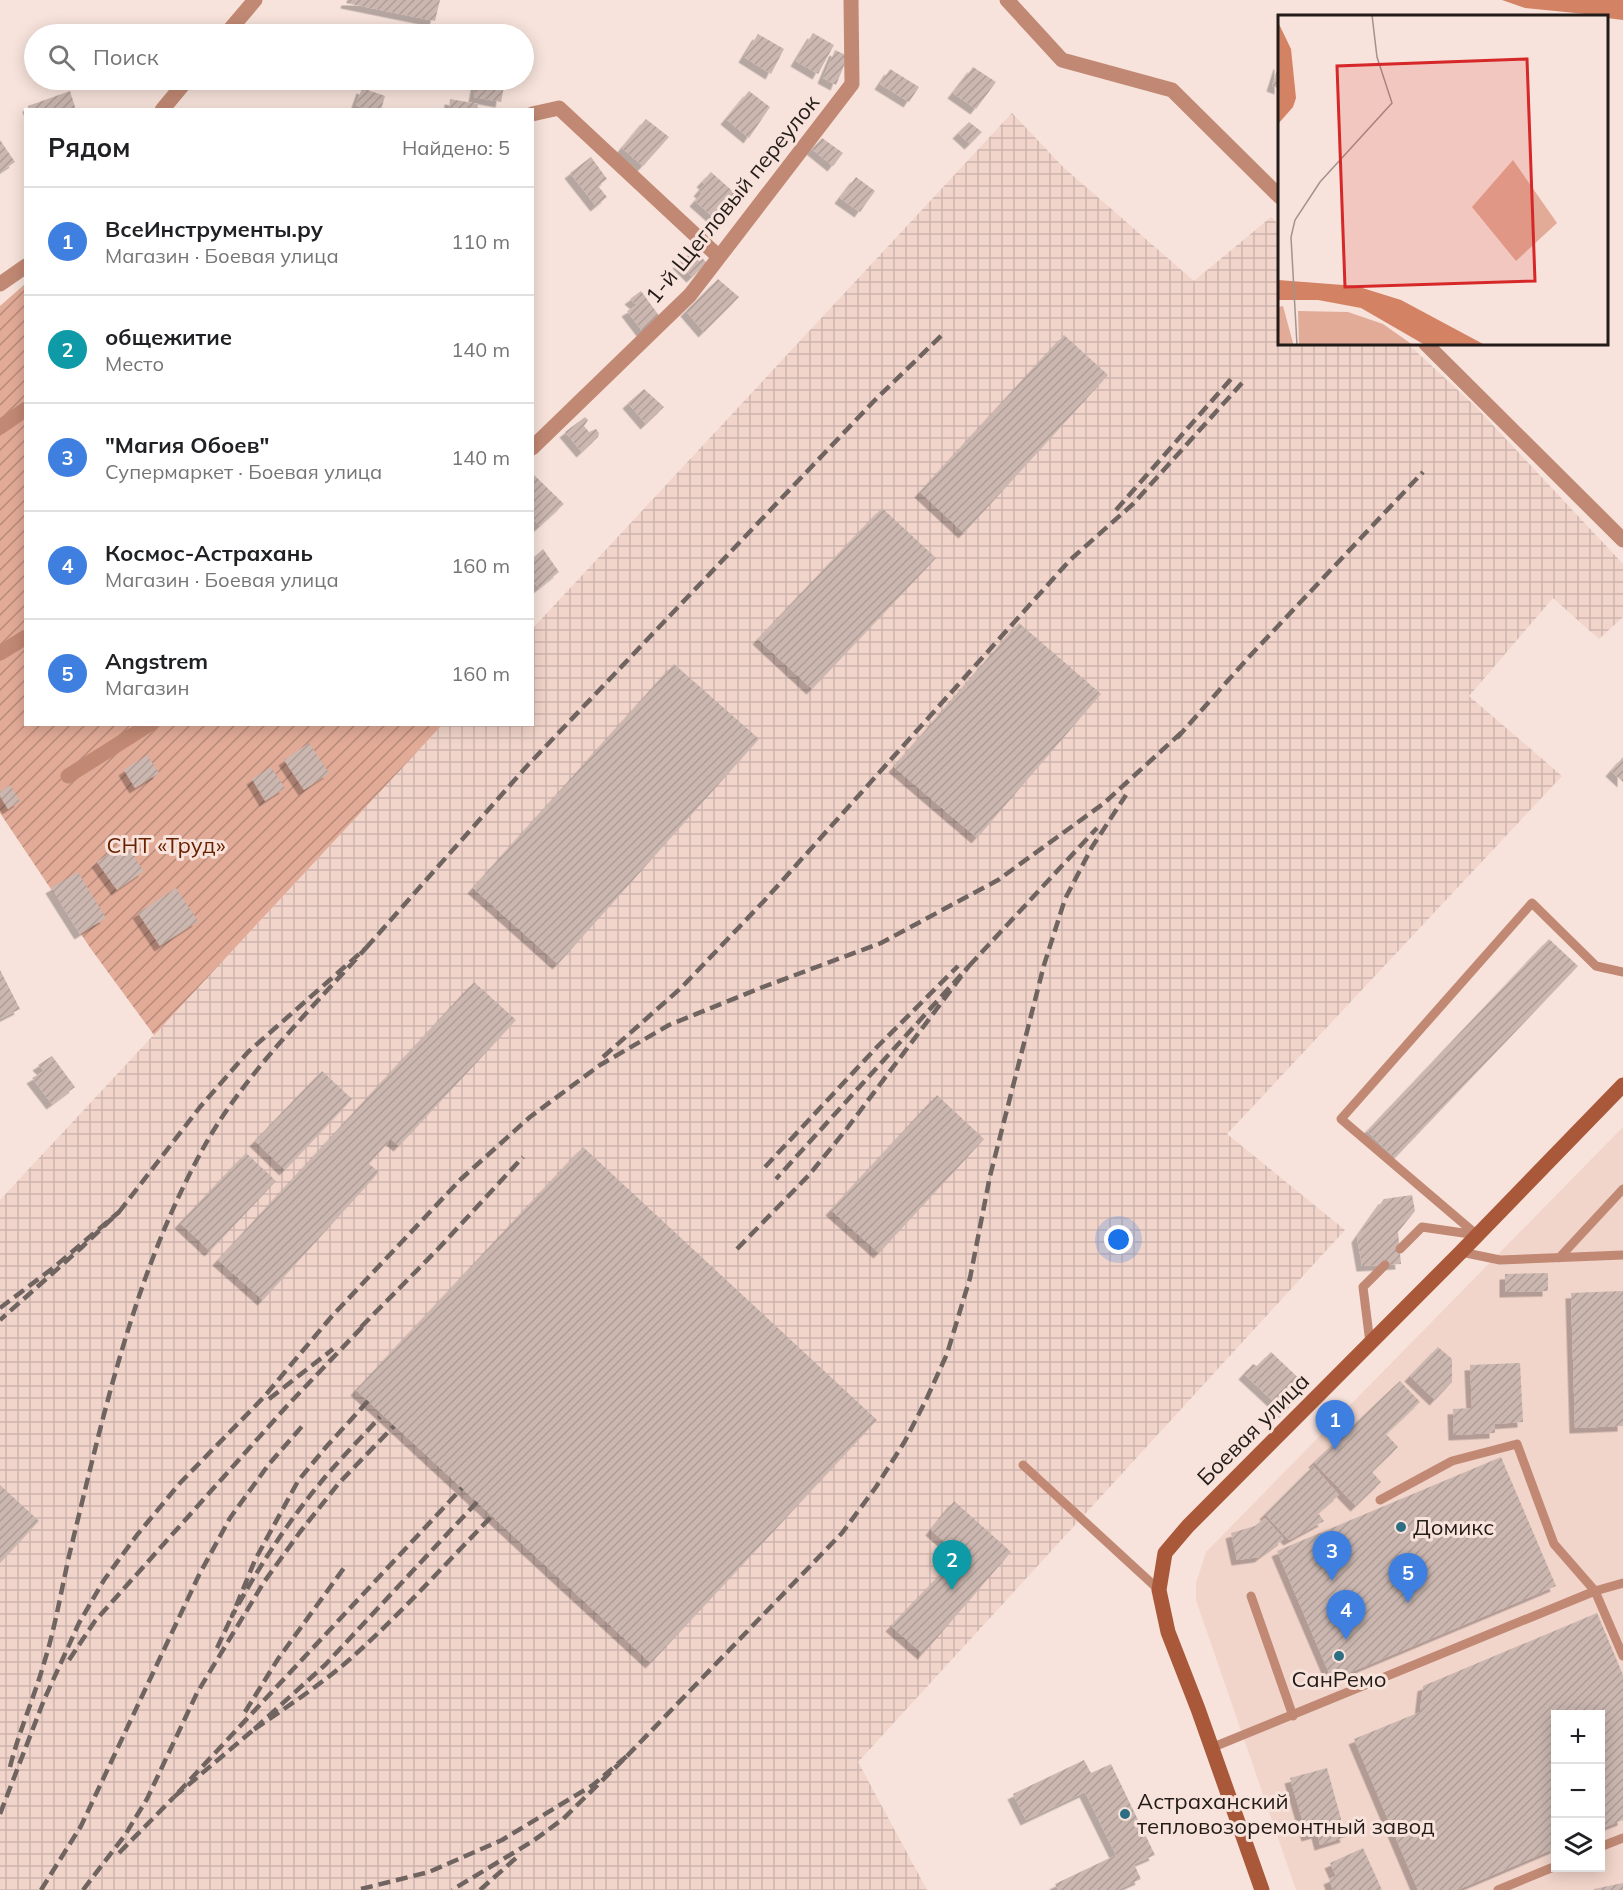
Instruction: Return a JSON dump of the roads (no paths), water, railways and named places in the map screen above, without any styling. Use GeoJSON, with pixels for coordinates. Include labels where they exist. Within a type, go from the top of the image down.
{"type":"FeatureCollection","features":[{"type":"Feature","properties":{"kind":"main road","name":"Боевая улица"},"geometry":{"type":"LineString","coordinates":[[1262,1890],[1198,1709],[1168,1632],[1159,1590],[1165,1553],[1188,1526],[1461,1252],[1623,1085]]}},
{"type":"Feature","properties":{"kind":"street"},"geometry":{"type":"LineString","coordinates":[[235,24],[255,0]]}},
{"type":"Feature","properties":{"kind":"street","name":"1-й Щегловый переулок"},"geometry":{"type":"LineString","coordinates":[[534,446],[690,295],[852,84],[851,0]]}},
{"type":"Feature","properties":{"kind":"street"},"geometry":{"type":"LineString","coordinates":[[1007,0],[1062,60],[1172,90],[1278,195]]}},
{"type":"Feature","properties":{"kind":"street"},"geometry":{"type":"LineString","coordinates":[[164,108],[179,90]]}},
{"type":"Feature","properties":{"kind":"street"},"geometry":{"type":"LineString","coordinates":[[534,114],[559,108],[719,257]]}},
{"type":"Feature","properties":{"kind":"street"},"geometry":{"type":"LineString","coordinates":[[0,284],[24,267]]}},
{"type":"Feature","properties":{"kind":"street"},"geometry":{"type":"LineString","coordinates":[[1427,345],[1623,540]]}},
{"type":"Feature","properties":{"kind":"street"},"geometry":{"type":"LineString","coordinates":[[0,427],[24,411]]}},
{"type":"Feature","properties":{"kind":"street"},"geometry":{"type":"LineString","coordinates":[[0,653],[24,638]]}},
{"type":"Feature","properties":{"kind":"street"},"geometry":{"type":"LineString","coordinates":[[68,776],[147,726]]}},
{"type":"Feature","properties":{"kind":"lane"},"geometry":{"type":"LineString","coordinates":[[1477,1235],[1341,1119],[1532,903],[1596,966],[1623,972]]}},
{"type":"Feature","properties":{"kind":"lane"},"geometry":{"type":"LineString","coordinates":[[1559,1258],[1623,1189]]}},
{"type":"Feature","properties":{"kind":"lane"},"geometry":{"type":"LineString","coordinates":[[1400,1249],[1422,1227],[1477,1235]]}},
{"type":"Feature","properties":{"kind":"lane"},"geometry":{"type":"LineString","coordinates":[[1461,1252],[1500,1260],[1621,1253]]}},
{"type":"Feature","properties":{"kind":"lane"},"geometry":{"type":"LineString","coordinates":[[1370,1343],[1363,1287],[1385,1265]]}},
{"type":"Feature","properties":{"kind":"lane"},"geometry":{"type":"LineString","coordinates":[[1380,1500],[1452,1461],[1517,1444],[1554,1544],[1595,1591],[1623,1656]]}},
{"type":"Feature","properties":{"kind":"lane"},"geometry":{"type":"LineString","coordinates":[[1023,1465],[1159,1590]]}},
{"type":"Feature","properties":{"kind":"lane"},"geometry":{"type":"LineString","coordinates":[[1211,1748],[1595,1591],[1623,1583]]}},
{"type":"Feature","properties":{"kind":"lane"},"geometry":{"type":"LineString","coordinates":[[1251,1596],[1293,1716]]}},
{"type":"Feature","properties":{"kind":"lane"},"geometry":{"type":"LineString","coordinates":[[1605,1845],[1623,1838]]}},
{"type":"Feature","properties":{"kind":"lane"},"geometry":{"type":"LineString","coordinates":[[1498,1890],[1551,1868]]}},
{"type":"Feature","properties":{"kind":"railway"},"geometry":{"type":"LineString","coordinates":[[366,948],[527,766],[874,401],[943,334]]}},
{"type":"Feature","properties":{"kind":"railway"},"geometry":{"type":"LineString","coordinates":[[1116,510],[1231,379]]}},
{"type":"Feature","properties":{"kind":"railway"},"geometry":{"type":"LineString","coordinates":[[603,1057],[681,988],[764,901],[1070,560],[1133,504],[1242,383]]}},
{"type":"Feature","properties":{"kind":"railway"},"geometry":{"type":"LineString","coordinates":[[1177,738],[1247,659],[1423,472]]}},
{"type":"Feature","properties":{"kind":"railway"},"geometry":{"type":"LineString","coordinates":[[0,1814],[44,1700],[79,1623],[104,1580],[180,1483],[263,1398],[332,1316],[461,1179],[530,1117],[600,1065],[669,1025],[881,943],[998,880],[1103,804],[1181,733]]}},
{"type":"Feature","properties":{"kind":"railway"},"geometry":{"type":"LineString","coordinates":[[627,1756],[842,1533],[876,1487],[905,1441],[947,1354],[970,1278],[990,1176],[1044,965],[1065,899],[1092,847],[1126,795]]}},
{"type":"Feature","properties":{"kind":"railway"},"geometry":{"type":"LineString","coordinates":[[969,966],[1097,828]]}},
{"type":"Feature","properties":{"kind":"railway"},"geometry":{"type":"LineString","coordinates":[[10,1767],[48,1650],[69,1556],[123,1346],[140,1294],[180,1193],[205,1145],[239,1093],[280,1043],[366,948],[248,1052],[200,1107],[119,1212]]}},
{"type":"Feature","properties":{"kind":"railway"},"geometry":{"type":"LineString","coordinates":[[765,1167],[876,1048],[958,966]]}},
{"type":"Feature","properties":{"kind":"railway"},"geometry":{"type":"LineString","coordinates":[[737,1249],[809,1175],[845,1131],[969,966],[776,1179]]}},
{"type":"Feature","properties":{"kind":"railway"},"geometry":{"type":"LineString","coordinates":[[361,1327],[438,1249],[523,1157]]}},
{"type":"Feature","properties":{"kind":"railway"},"geometry":{"type":"LineString","coordinates":[[0,1308],[53,1268],[119,1212],[0,1320]]}},
{"type":"Feature","properties":{"kind":"railway"},"geometry":{"type":"LineString","coordinates":[[69,1660],[95,1621],[286,1407],[366,1323]]}},
{"type":"Feature","properties":{"kind":"railway"},"geometry":{"type":"LineString","coordinates":[[269,1399],[333,1349]]}},
{"type":"Feature","properties":{"kind":"railway"},"geometry":{"type":"LineString","coordinates":[[368,1401],[298,1481],[255,1560],[232,1616],[296,1513],[328,1473],[380,1417]]}},
{"type":"Feature","properties":{"kind":"railway"},"geometry":{"type":"LineString","coordinates":[[41,1890],[81,1826],[199,1575],[230,1518],[269,1464],[304,1424]]}},
{"type":"Feature","properties":{"kind":"railway"},"geometry":{"type":"LineString","coordinates":[[83,1890],[125,1835],[147,1799],[197,1693],[264,1582],[339,1483],[394,1426]]}},
{"type":"Feature","properties":{"kind":"railway"},"geometry":{"type":"LineString","coordinates":[[252,1731],[174,1797],[462,1488]]}},
{"type":"Feature","properties":{"kind":"railway"},"geometry":{"type":"LineString","coordinates":[[477,1502],[325,1665],[252,1731],[314,1688],[368,1643],[492,1516]]}},
{"type":"Feature","properties":{"kind":"railway"},"geometry":{"type":"LineString","coordinates":[[245,1712],[278,1659],[344,1568]]}},
{"type":"Feature","properties":{"kind":"railway"},"geometry":{"type":"LineString","coordinates":[[217,1648],[232,1616]]}},
{"type":"Feature","properties":{"kind":"railway"},"geometry":{"type":"LineString","coordinates":[[361,1889],[429,1872],[502,1840],[593,1785],[627,1756],[563,1819],[533,1841],[452,1890]]}},
{"type":"Feature","properties":{"kind":"railway"},"geometry":{"type":"LineString","coordinates":[[119,1853],[174,1797]]}},
{"type":"Feature","properties":{"kind":"railway"},"geometry":{"type":"LineString","coordinates":[[480,1890],[516,1858]]}},
{"type":"Feature","properties":{"kind":"place","name":"ВсеИнструменты.ру"},"geometry":{"type":"Point","coordinates":[1335,1450]}},
{"type":"Feature","properties":{"kind":"place","name":"Домикс"},"geometry":{"type":"Point","coordinates":[1401,1527]}},
{"type":"Feature","properties":{"kind":"place","name":"\"Магия Обоев\""},"geometry":{"type":"Point","coordinates":[1332,1581]}},
{"type":"Feature","properties":{"kind":"place","name":"общежитие"},"geometry":{"type":"Point","coordinates":[952,1590]}},
{"type":"Feature","properties":{"kind":"place","name":"Angstrem"},"geometry":{"type":"Point","coordinates":[1408,1603]}},
{"type":"Feature","properties":{"kind":"place","name":"Космос-Астрахань"},"geometry":{"type":"Point","coordinates":[1346,1640]}},
{"type":"Feature","properties":{"kind":"place","name":"СанРемо"},"geometry":{"type":"Point","coordinates":[1339,1656]}},
{"type":"Feature","properties":{"kind":"place","name":"Астраханский тепловозоремонтный завод"},"geometry":{"type":"Point","coordinates":[1125,1814]}},
{"type":"Feature","properties":{"kind":"park label","name":"СНТ «Труд»"},"geometry":{"type":"Point","coordinates":[166,845]}}]}
